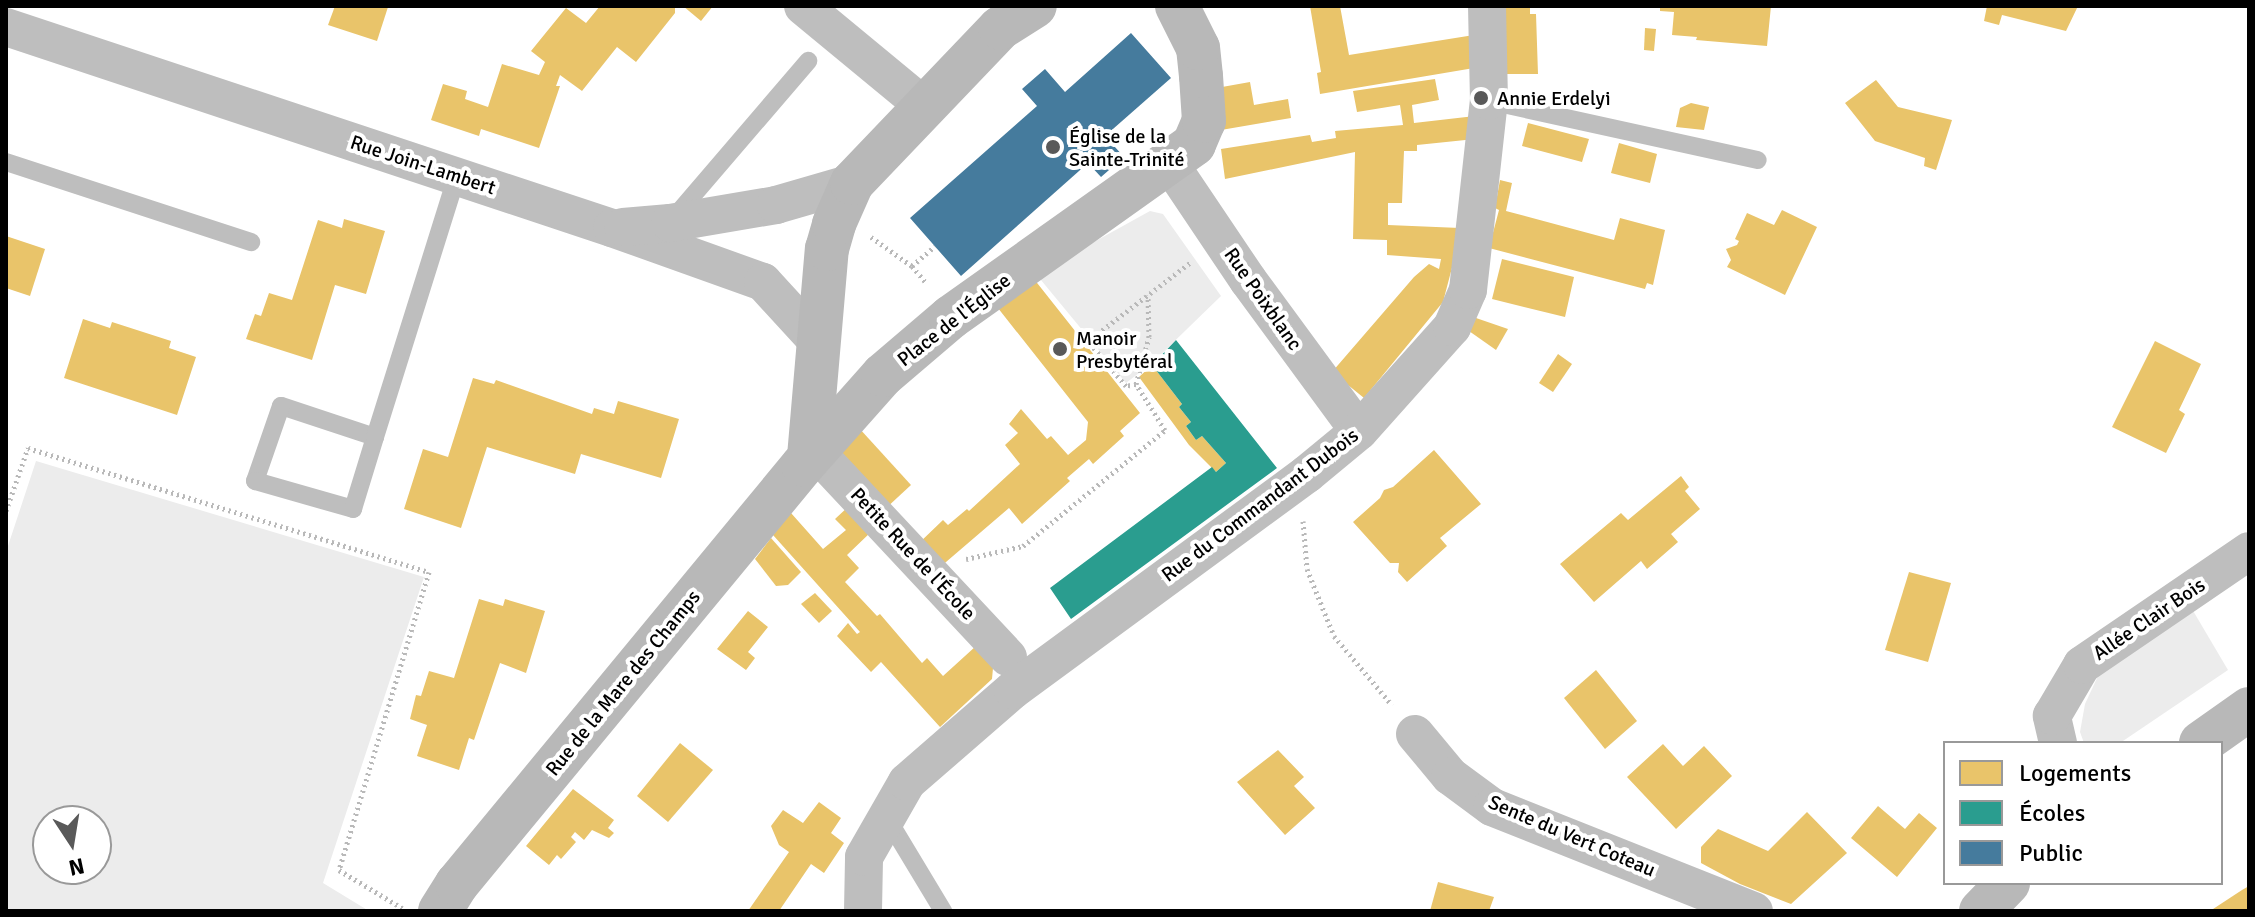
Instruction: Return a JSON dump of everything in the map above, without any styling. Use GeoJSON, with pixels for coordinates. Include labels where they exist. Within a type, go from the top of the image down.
{"type":"FeatureCollection","features":[{"type":"Feature","properties":{"kind":"street"},"geometry":{"type":"LineString","coordinates":[[803,6],[925,107]]}},
{"type":"Feature","properties":{"kind":"street"},"geometry":{"type":"LineString","coordinates":[[812,454],[817,341],[834,224],[852,183],[1000,28],[1035,6]]}},
{"type":"Feature","properties":{"kind":"street","name":"Rue du Commandant Dubois"},"geometry":{"type":"LineString","coordinates":[[863,911],[864,857],[907,782],[1013,690],[1307,474],[1359,431],[1452,327],[1468,290],[1489,101],[1487,6]]}},
{"type":"Feature","properties":{"kind":"street","name":"Place de l'Église"},"geometry":{"type":"LineString","coordinates":[[817,341],[849,370],[883,375],[951,317],[1194,144],[1204,121],[1198,48],[1182,7]]}},
{"type":"Feature","properties":{"kind":"street","name":"Rue Join-Lambert"},"geometry":{"type":"LineString","coordinates":[[6,27],[612,228],[665,234],[763,282],[817,341]]}},
{"type":"Feature","properties":{"kind":"street","name":"Rue Poixblanc"},"geometry":{"type":"LineString","coordinates":[[1170,164],[1248,280],[1359,431]]}},
{"type":"Feature","properties":{"kind":"street"},"geometry":{"type":"LineString","coordinates":[[665,234],[852,183]]}},
{"type":"Feature","properties":{"kind":"street","name":"Rue de la Mare des Champs"},"geometry":{"type":"LineString","coordinates":[[440,911],[457,884],[812,454],[883,375]]}},
{"type":"Feature","properties":{"kind":"street","name":"Petite Rue de l'École"},"geometry":{"type":"LineString","coordinates":[[812,454],[940,580],[1008,657]]}},
{"type":"Feature","properties":{"kind":"street","name":"Allée Clair Bois"},"geometry":{"type":"LineString","coordinates":[[2058,741],[2052,716],[2082,665],[2249,551]]}},
{"type":"Feature","properties":{"kind":"street"},"geometry":{"type":"LineString","coordinates":[[2204,741],[2249,709]]}},
{"type":"Feature","properties":{"kind":"street","name":"Sente du Vert Coteau"},"geometry":{"type":"LineString","coordinates":[[1415,734],[1450,776],[1492,807],[1754,911]]}},
{"type":"Feature","properties":{"kind":"street"},"geometry":{"type":"LineString","coordinates":[[1981,911],[2006,885]]}},
{"type":"Feature","properties":{"kind":"lane"},"geometry":{"type":"LineString","coordinates":[[665,234],[702,181],[808,61]]}},
{"type":"Feature","properties":{"kind":"lane"},"geometry":{"type":"LineString","coordinates":[[1489,101],[1758,160]]}},
{"type":"Feature","properties":{"kind":"lane"},"geometry":{"type":"LineString","coordinates":[[6,162],[251,242]]}},
{"type":"Feature","properties":{"kind":"lane"},"geometry":{"type":"LineString","coordinates":[[375,437],[281,406],[255,481],[353,509],[457,176]]}},
{"type":"Feature","properties":{"kind":"lane"},"geometry":{"type":"LineString","coordinates":[[887,818],[943,911]]}},
{"type":"Feature","properties":{"kind":"path"},"geometry":{"type":"LineString","coordinates":[[834,224],[880,239],[912,266],[951,317]]}},
{"type":"Feature","properties":{"kind":"path"},"geometry":{"type":"LineString","coordinates":[[1136,384],[1126,386],[1088,341],[1221,239]]}},
{"type":"Feature","properties":{"kind":"path"},"geometry":{"type":"LineString","coordinates":[[912,266],[935,246]]}},
{"type":"Feature","properties":{"kind":"path"},"geometry":{"type":"LineString","coordinates":[[940,580],[968,558],[1023,546],[1165,430],[1136,384],[1149,337],[1148,295]]}},
{"type":"Feature","properties":{"kind":"path"},"geometry":{"type":"LineString","coordinates":[[6,511],[28,448],[429,572],[339,870],[407,911]]}},
{"type":"Feature","properties":{"kind":"path"},"geometry":{"type":"LineString","coordinates":[[1307,474],[1303,521],[1307,569],[1334,636],[1415,734]]}},
{"type":"Feature","properties":{"kind":"shaded area"},"geometry":{"type":"Polygon","coordinates":[[[1150,211],[1163,214],[1221,296],[1152,363],[1126,383],[1036,274],[1150,211]]]}},
{"type":"Feature","properties":{"kind":"shaded area"},"geometry":{"type":"Polygon","coordinates":[[[36,461],[424,577],[323,883],[369,911],[6,911],[6,552],[36,461]]]}},
{"type":"Feature","properties":{"kind":"shaded area"},"geometry":{"type":"Polygon","coordinates":[[[2192,609],[2228,670],[2123,741],[2083,741],[2080,732],[2085,704],[2098,676],[2192,609]]]}},
{"type":"Feature","properties":{"kind":"building: Logements"},"geometry":{"type":"Polygon","coordinates":[[[335,6],[388,7],[377,41],[328,25],[335,6]]]}},
{"type":"Feature","properties":{"kind":"building: Logements"},"geometry":{"type":"Polygon","coordinates":[[[600,6],[675,6],[675,13],[636,62],[617,47],[582,91],[560,75],[556,86],[560,86],[539,148],[481,129],[479,136],[431,120],[443,84],[467,91],[465,99],[488,107],[502,64],[539,75],[545,62],[531,51],[566,8],[586,23],[600,6]]]}},
{"type":"Feature","properties":{"kind":"building: Logements"},"geometry":{"type":"Polygon","coordinates":[[[683,6],[713,6],[701,21],[683,6]]]}},
{"type":"Feature","properties":{"kind":"building: Logements"},"geometry":{"type":"Polygon","coordinates":[[[1310,6],[1340,6],[1349,55],[1474,35],[1474,68],[1320,94],[1317,73],[1321,72],[1310,6]]]}},
{"type":"Feature","properties":{"kind":"building: Logements"},"geometry":{"type":"Polygon","coordinates":[[[1500,6],[1530,6],[1530,14],[1536,14],[1538,74],[1503,74],[1500,6]]]}},
{"type":"Feature","properties":{"kind":"building: Logements"},"geometry":{"type":"Polygon","coordinates":[[[1660,6],[1771,6],[1767,46],[1672,35],[1674,12],[1660,11],[1660,6]]]}},
{"type":"Feature","properties":{"kind":"building: Logements"},"geometry":{"type":"Polygon","coordinates":[[[1987,6],[2078,6],[2066,31],[2002,15],[1999,25],[1984,21],[1987,6]]]}},
{"type":"Feature","properties":{"kind":"building: Logements"},"geometry":{"type":"Polygon","coordinates":[[[1645,28],[1656,29],[1654,51],[1644,50],[1645,28]]]}},
{"type":"Feature","properties":{"kind":"building: Logements"},"geometry":{"type":"Polygon","coordinates":[[[1435,79],[1439,100],[1412,105],[1414,123],[1475,116],[1475,139],[1417,145],[1417,151],[1404,151],[1402,203],[1388,203],[1388,225],[1460,228],[1454,260],[1443,302],[1364,398],[1332,372],[1414,277],[1429,264],[1439,269],[1441,259],[1387,255],[1387,240],[1353,239],[1355,152],[1225,179],[1221,149],[1310,135],[1312,142],[1336,138],[1335,131],[1403,125],[1400,105],[1357,112],[1353,91],[1435,79]]]}},
{"type":"Feature","properties":{"kind":"building: Logements"},"geometry":{"type":"Polygon","coordinates":[[[1876,80],[1898,107],[1952,120],[1936,170],[1924,166],[1925,158],[1875,141],[1845,103],[1876,80]]]}},
{"type":"Feature","properties":{"kind":"building: Logements"},"geometry":{"type":"Polygon","coordinates":[[[1250,82],[1254,105],[1288,99],[1291,118],[1221,130],[1222,87],[1250,82]]]}},
{"type":"Feature","properties":{"kind":"building: Logements"},"geometry":{"type":"Polygon","coordinates":[[[1691,103],[1709,107],[1704,130],[1676,127],[1680,108],[1691,103]]]}},
{"type":"Feature","properties":{"kind":"building: Logements"},"geometry":{"type":"Polygon","coordinates":[[[1528,123],[1589,139],[1582,162],[1522,146],[1528,123]]]}},
{"type":"Feature","properties":{"kind":"building: Logements"},"geometry":{"type":"Polygon","coordinates":[[[1619,143],[1657,154],[1650,183],[1611,173],[1619,143]]]}},
{"type":"Feature","properties":{"kind":"building: Logements"},"geometry":{"type":"Polygon","coordinates":[[[1500,180],[1512,183],[1506,211],[1614,240],[1620,218],[1665,230],[1653,285],[1647,283],[1645,289],[1489,248],[1499,210],[1495,208],[1500,180]]]}},
{"type":"Feature","properties":{"kind":"building: Logements"},"geometry":{"type":"Polygon","coordinates":[[[1782,210],[1817,227],[1785,295],[1727,267],[1731,260],[1726,249],[1737,245],[1739,241],[1735,239],[1747,213],[1774,225],[1782,210]]]}},
{"type":"Feature","properties":{"kind":"building: Logements"},"geometry":{"type":"Polygon","coordinates":[[[344,219],[385,231],[366,294],[335,285],[312,360],[246,339],[255,314],[261,316],[269,293],[292,300],[318,220],[342,228],[344,219]]]}},
{"type":"Feature","properties":{"kind":"building: Logements"},"geometry":{"type":"Polygon","coordinates":[[[6,236],[45,249],[30,296],[6,288],[6,236]]]}},
{"type":"Feature","properties":{"kind":"building: Logements"},"geometry":{"type":"Polygon","coordinates":[[[1502,259],[1574,277],[1565,317],[1492,299],[1502,259]]]}},
{"type":"Feature","properties":{"kind":"building: Logements"},"geometry":{"type":"Polygon","coordinates":[[[1030,274],[1140,413],[1120,431],[1124,436],[1093,464],[1089,459],[1067,478],[1070,481],[1022,524],[1009,508],[939,568],[917,545],[943,520],[948,525],[967,509],[969,511],[1020,464],[1005,445],[1018,433],[1009,424],[1021,409],[1047,439],[1051,436],[1068,455],[1086,440],[1088,422],[994,303],[1030,274]]]}},
{"type":"Feature","properties":{"kind":"building: Logements"},"geometry":{"type":"Polygon","coordinates":[[[1476,318],[1508,329],[1496,350],[1469,331],[1476,318]]]}},
{"type":"Feature","properties":{"kind":"building: Logements"},"geometry":{"type":"Polygon","coordinates":[[[83,319],[110,328],[112,322],[171,341],[169,348],[196,357],[177,415],[64,378],[83,319]]]}},
{"type":"Feature","properties":{"kind":"building: Logements"},"geometry":{"type":"Polygon","coordinates":[[[2155,341],[2201,364],[2179,410],[2185,414],[2166,453],[2112,427],[2155,341]]]}},
{"type":"Feature","properties":{"kind":"building: Logements"},"geometry":{"type":"Polygon","coordinates":[[[1558,354],[1572,364],[1553,392],[1539,383],[1558,354]]]}},
{"type":"Feature","properties":{"kind":"building: Logements"},"geometry":{"type":"Polygon","coordinates":[[[1152,365],[1182,404],[1179,407],[1191,422],[1186,426],[1196,440],[1202,436],[1226,463],[1216,472],[1189,445],[1139,377],[1152,365]]]}},
{"type":"Feature","properties":{"kind":"building: Logements"},"geometry":{"type":"Polygon","coordinates":[[[473,378],[494,384],[496,380],[592,414],[594,408],[614,414],[618,401],[679,419],[661,478],[581,454],[575,474],[487,447],[461,528],[404,509],[423,449],[448,457],[473,378]]]}},
{"type":"Feature","properties":{"kind":"building: Logements"},"geometry":{"type":"Polygon","coordinates":[[[859,428],[911,485],[884,510],[833,457],[859,428]]]}},
{"type":"Feature","properties":{"kind":"building: Logements"},"geometry":{"type":"Polygon","coordinates":[[[1434,450],[1481,504],[1440,538],[1447,546],[1407,582],[1398,572],[1399,563],[1390,563],[1353,522],[1380,498],[1384,490],[1393,487],[1434,450]]]}},
{"type":"Feature","properties":{"kind":"building: Logements"},"geometry":{"type":"Polygon","coordinates":[[[1681,476],[1689,487],[1685,491],[1700,509],[1671,534],[1678,542],[1647,569],[1641,561],[1594,602],[1560,564],[1621,513],[1628,520],[1681,476]]]}},
{"type":"Feature","properties":{"kind":"building: Logements"},"geometry":{"type":"Polygon","coordinates":[[[849,506],[872,531],[847,555],[859,568],[845,582],[877,616],[880,614],[922,663],[927,658],[943,676],[976,646],[993,668],[992,679],[940,727],[881,662],[871,672],[837,636],[848,623],[857,634],[860,632],[773,535],[791,513],[823,549],[846,530],[835,519],[849,506]]]}},
{"type":"Feature","properties":{"kind":"building: Logements"},"geometry":{"type":"Polygon","coordinates":[[[771,538],[801,572],[788,585],[776,586],[755,559],[771,538]]]}},
{"type":"Feature","properties":{"kind":"building: Logements"},"geometry":{"type":"Polygon","coordinates":[[[1909,572],[1951,583],[1928,662],[1885,650],[1909,572]]]}},
{"type":"Feature","properties":{"kind":"building: Logements"},"geometry":{"type":"Polygon","coordinates":[[[815,593],[832,611],[819,623],[801,604],[815,593]]]}},
{"type":"Feature","properties":{"kind":"building: Logements"},"geometry":{"type":"Polygon","coordinates":[[[479,599],[503,606],[505,599],[545,611],[526,673],[500,663],[474,740],[469,738],[459,770],[417,756],[427,725],[410,719],[416,695],[421,696],[429,671],[454,678],[479,599]]]}},
{"type":"Feature","properties":{"kind":"building: Logements"},"geometry":{"type":"Polygon","coordinates":[[[748,611],[768,627],[748,652],[755,658],[746,670],[717,649],[748,611]]]}},
{"type":"Feature","properties":{"kind":"building: Logements"},"geometry":{"type":"Polygon","coordinates":[[[1596,670],[1637,721],[1605,749],[1564,698],[1596,670]]]}},
{"type":"Feature","properties":{"kind":"building: Logements"},"geometry":{"type":"Polygon","coordinates":[[[680,743],[713,770],[668,822],[637,796],[680,743]]]}},
{"type":"Feature","properties":{"kind":"building: Logements"},"geometry":{"type":"Polygon","coordinates":[[[1663,744],[1683,766],[1704,746],[1732,776],[1676,829],[1627,777],[1663,744]]]}},
{"type":"Feature","properties":{"kind":"building: Logements"},"geometry":{"type":"Polygon","coordinates":[[[1278,750],[1304,777],[1294,786],[1315,808],[1285,835],[1237,782],[1278,750]]]}},
{"type":"Feature","properties":{"kind":"building: Logements"},"geometry":{"type":"Polygon","coordinates":[[[573,789],[614,820],[608,828],[614,833],[609,838],[592,830],[584,840],[575,832],[571,837],[576,842],[561,859],[557,855],[549,865],[526,846],[573,789]]]}},
{"type":"Feature","properties":{"kind":"building: Logements"},"geometry":{"type":"Polygon","coordinates":[[[819,802],[841,818],[831,833],[844,843],[824,873],[811,864],[779,911],[748,911],[789,852],[779,845],[771,826],[783,810],[803,823],[819,802]]]}},
{"type":"Feature","properties":{"kind":"building: Logements"},"geometry":{"type":"Polygon","coordinates":[[[1878,806],[1905,829],[1919,813],[1937,828],[1897,877],[1851,838],[1878,806]]]}},
{"type":"Feature","properties":{"kind":"building: Logements"},"geometry":{"type":"Polygon","coordinates":[[[1807,812],[1847,853],[1791,904],[1740,884],[1701,863],[1701,847],[1718,829],[1768,851],[1807,812]]]}},
{"type":"Feature","properties":{"kind":"building: Logements"},"geometry":{"type":"Polygon","coordinates":[[[1438,882],[1494,897],[1489,911],[1430,911],[1438,882]]]}},
{"type":"Feature","properties":{"kind":"building: Logements"},"geometry":{"type":"Polygon","coordinates":[[[2249,886],[2249,911],[2210,911],[2242,890],[2249,886]]]}},
{"type":"Feature","properties":{"kind":"building: Écoles"},"geometry":{"type":"Polygon","coordinates":[[[1176,340],[1277,468],[1071,619],[1050,588],[1212,467],[1216,472],[1226,463],[1202,436],[1196,440],[1186,426],[1191,422],[1179,407],[1182,404],[1152,365],[1176,340]]]}},
{"type":"Feature","properties":{"kind":"building: Public","name":"Église de la Sainte-Trinité"},"geometry":{"type":"Polygon","coordinates":[[[1131,33],[1171,78],[1105,136],[1124,157],[1101,177],[1088,163],[961,276],[910,218],[1037,106],[1022,89],[1045,69],[1065,92],[1131,33]]]}},
{"type":"Feature","properties":{"kind":"place","name":"Annie Erdelyi"},"geometry":{"type":"Point","coordinates":[1481,98]}},
{"type":"Feature","properties":{"kind":"place","name":"Église de la Sainte-Trinité"},"geometry":{"type":"Point","coordinates":[1053,147]}},
{"type":"Feature","properties":{"kind":"place","name":"Manoir Presbytéral"},"geometry":{"type":"Point","coordinates":[1060,349]}}]}
